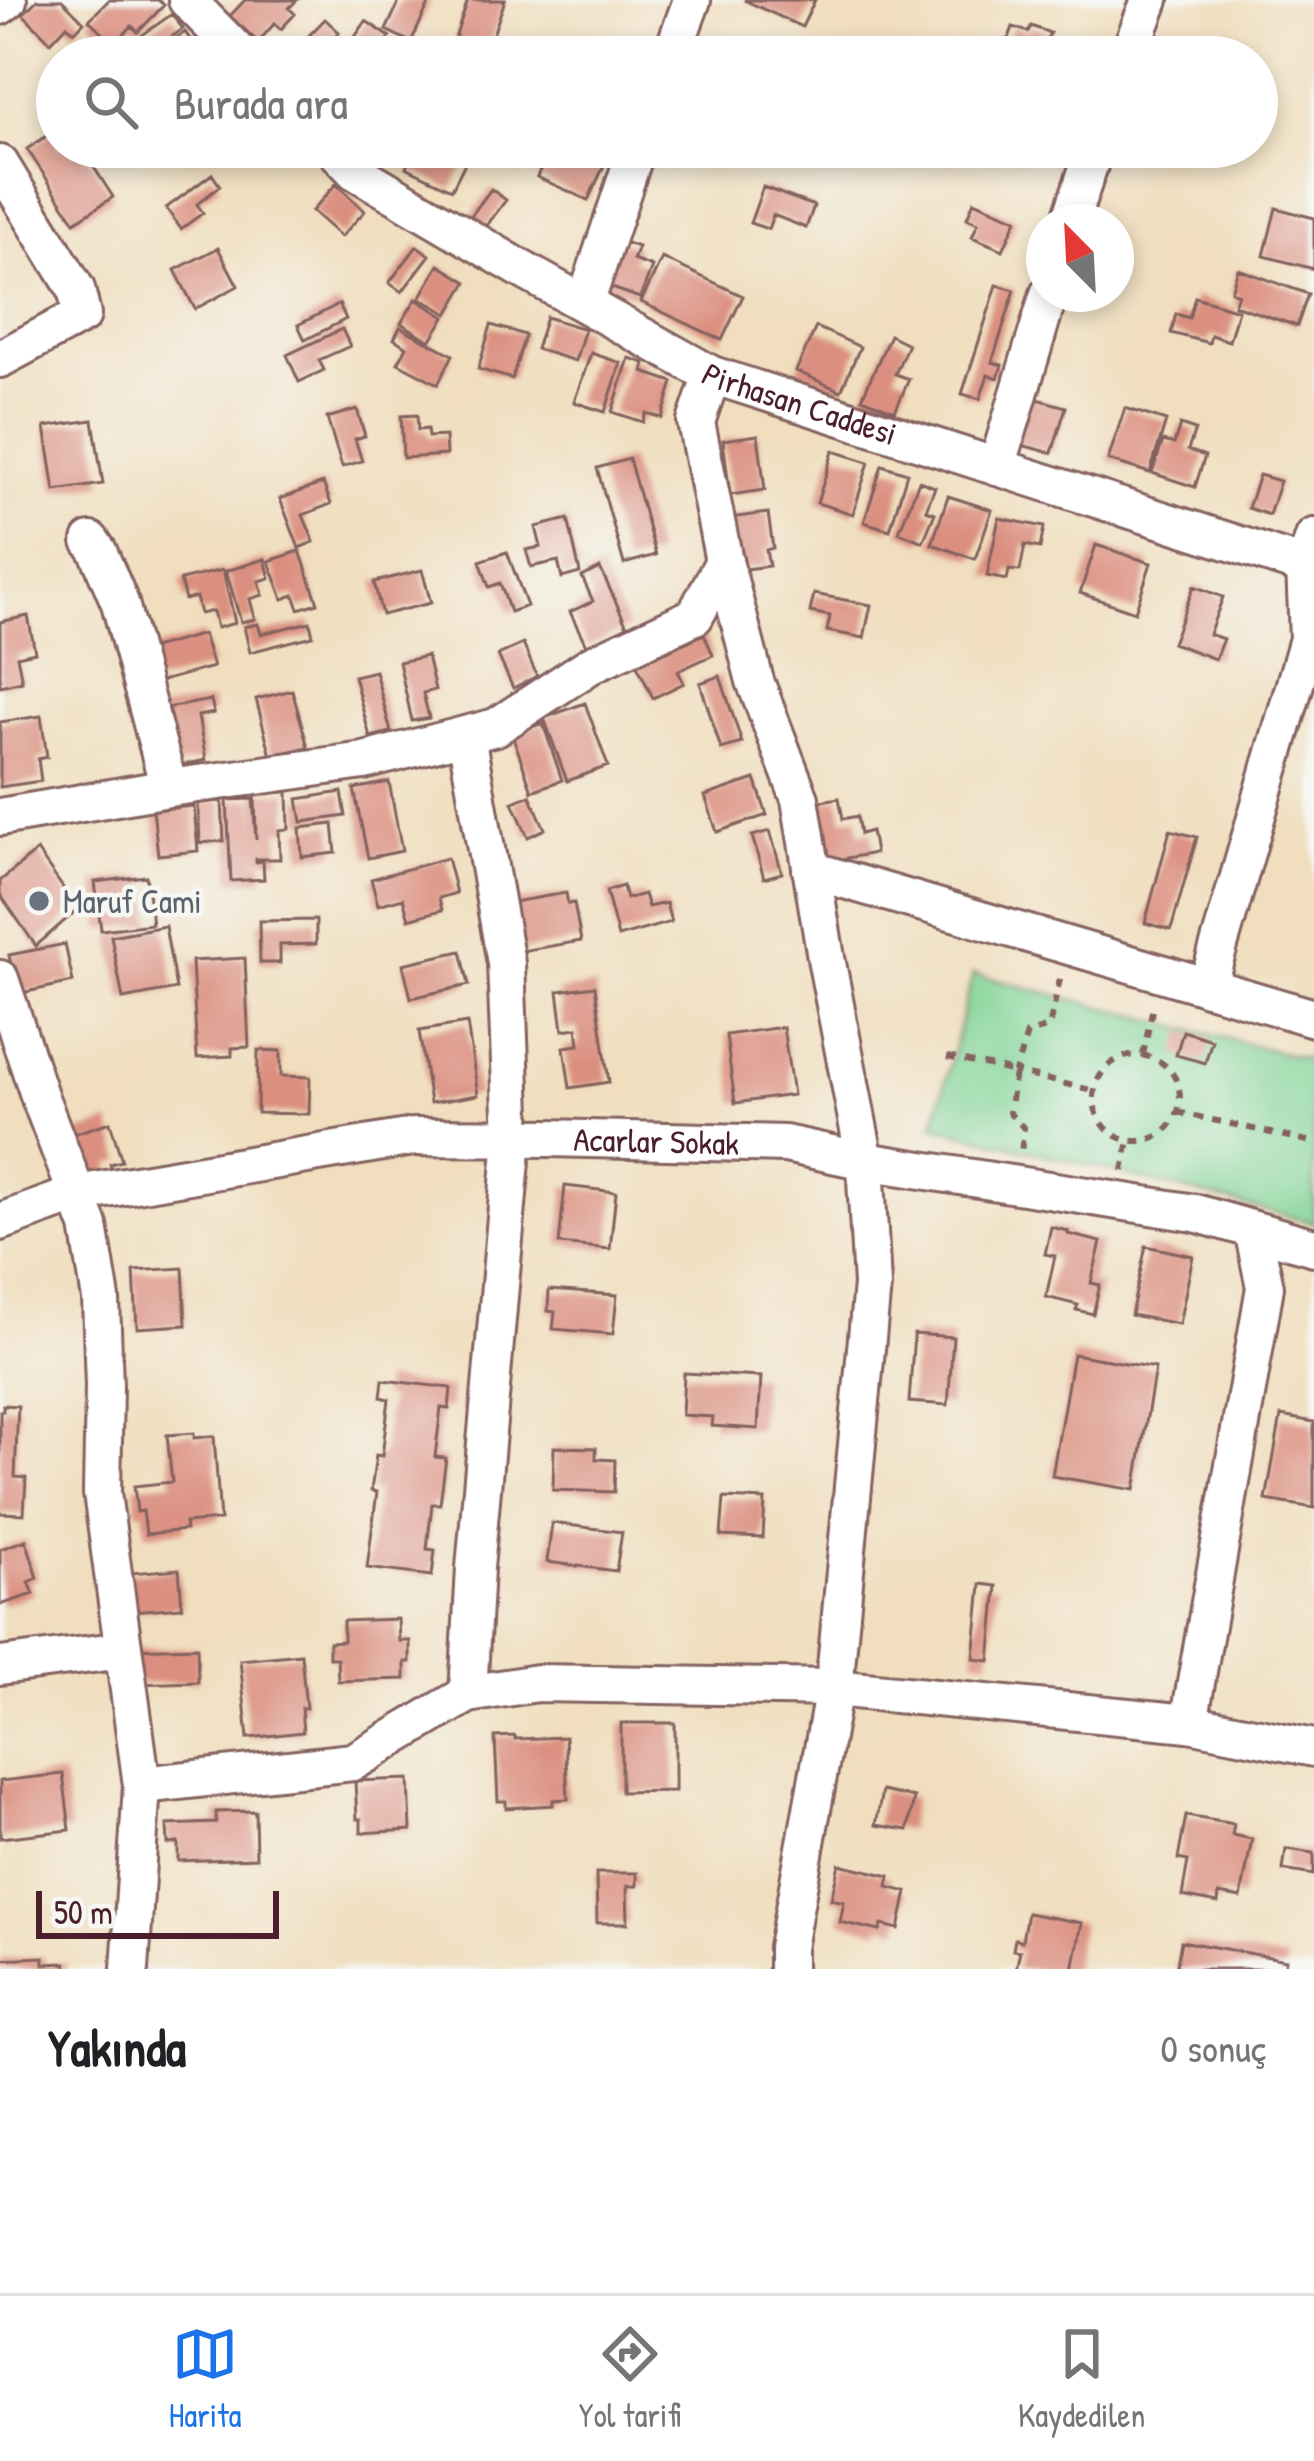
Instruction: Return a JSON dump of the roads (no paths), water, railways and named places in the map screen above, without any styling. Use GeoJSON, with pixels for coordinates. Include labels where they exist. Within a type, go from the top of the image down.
{"type":"FeatureCollection","features":[{"type":"Feature","properties":{"kind":"street"},"geometry":{"type":"LineString","coordinates":[[0,6],[8,0]]}},
{"type":"Feature","properties":{"kind":"street"},"geometry":{"type":"LineString","coordinates":[[187,0],[222,36]]}},
{"type":"Feature","properties":{"kind":"street"},"geometry":{"type":"LineString","coordinates":[[679,36],[692,0]]}},
{"type":"Feature","properties":{"kind":"street"},"geometry":{"type":"LineString","coordinates":[[1136,36],[1150,0]]}},
{"type":"Feature","properties":{"kind":"street"},"geometry":{"type":"LineString","coordinates":[[0,164],[76,290],[82,315],[0,359]]}},
{"type":"Feature","properties":{"kind":"street","name":"Pirhasan Caddesi"},"geometry":{"type":"LineString","coordinates":[[353,168],[712,375],[998,467],[1311,557]]}},
{"type":"Feature","properties":{"kind":"street"},"geometry":{"type":"LineString","coordinates":[[585,304],[631,168]]}},
{"type":"Feature","properties":{"kind":"street"},"geometry":{"type":"LineString","coordinates":[[1076,204],[1088,168]]}},
{"type":"Feature","properties":{"kind":"street"},"geometry":{"type":"LineString","coordinates":[[998,467],[1044,312]]}},
{"type":"Feature","properties":{"kind":"street"},"geometry":{"type":"LineString","coordinates":[[712,375],[696,422],[755,681],[800,799],[865,1161],[872,1285],[834,1688],[787,1969]]}},
{"type":"Feature","properties":{"kind":"street"},"geometry":{"type":"LineString","coordinates":[[91,541],[120,603],[170,788]]}},
{"type":"Feature","properties":{"kind":"street"},"geometry":{"type":"LineString","coordinates":[[1207,987],[1308,639],[1311,557]]}},
{"type":"Feature","properties":{"kind":"street"},"geometry":{"type":"LineString","coordinates":[[0,817],[364,761],[496,727],[592,664],[695,616],[724,561]]}},
{"type":"Feature","properties":{"kind":"street"},"geometry":{"type":"LineString","coordinates":[[466,735],[506,963],[513,1138],[468,1694]]}},
{"type":"Feature","properties":{"kind":"street"},"geometry":{"type":"LineString","coordinates":[[811,870],[1314,1018]]}},
{"type":"Feature","properties":{"kind":"street"},"geometry":{"type":"LineString","coordinates":[[0,979],[89,1226],[100,1299],[102,1493],[142,1785],[130,1969]]}},
{"type":"Feature","properties":{"kind":"street","name":"Acarlar Sokak"},"geometry":{"type":"LineString","coordinates":[[0,1222],[77,1194],[412,1137],[513,1138],[785,1144],[1196,1214],[1314,1247]]}},
{"type":"Feature","properties":{"kind":"street"},"geometry":{"type":"LineString","coordinates":[[1189,1723],[1265,1288],[1253,1229]]}},
{"type":"Feature","properties":{"kind":"street"},"geometry":{"type":"LineString","coordinates":[[0,1666],[123,1650]]}},
{"type":"Feature","properties":{"kind":"street"},"geometry":{"type":"LineString","coordinates":[[142,1785],[353,1762],[468,1694],[537,1683],[834,1688],[1189,1723],[1314,1748]]}},
{"type":"Feature","properties":{"kind":"place","name":"Maruf Cami"},"geometry":{"type":"Point","coordinates":[39,901]}}]}
